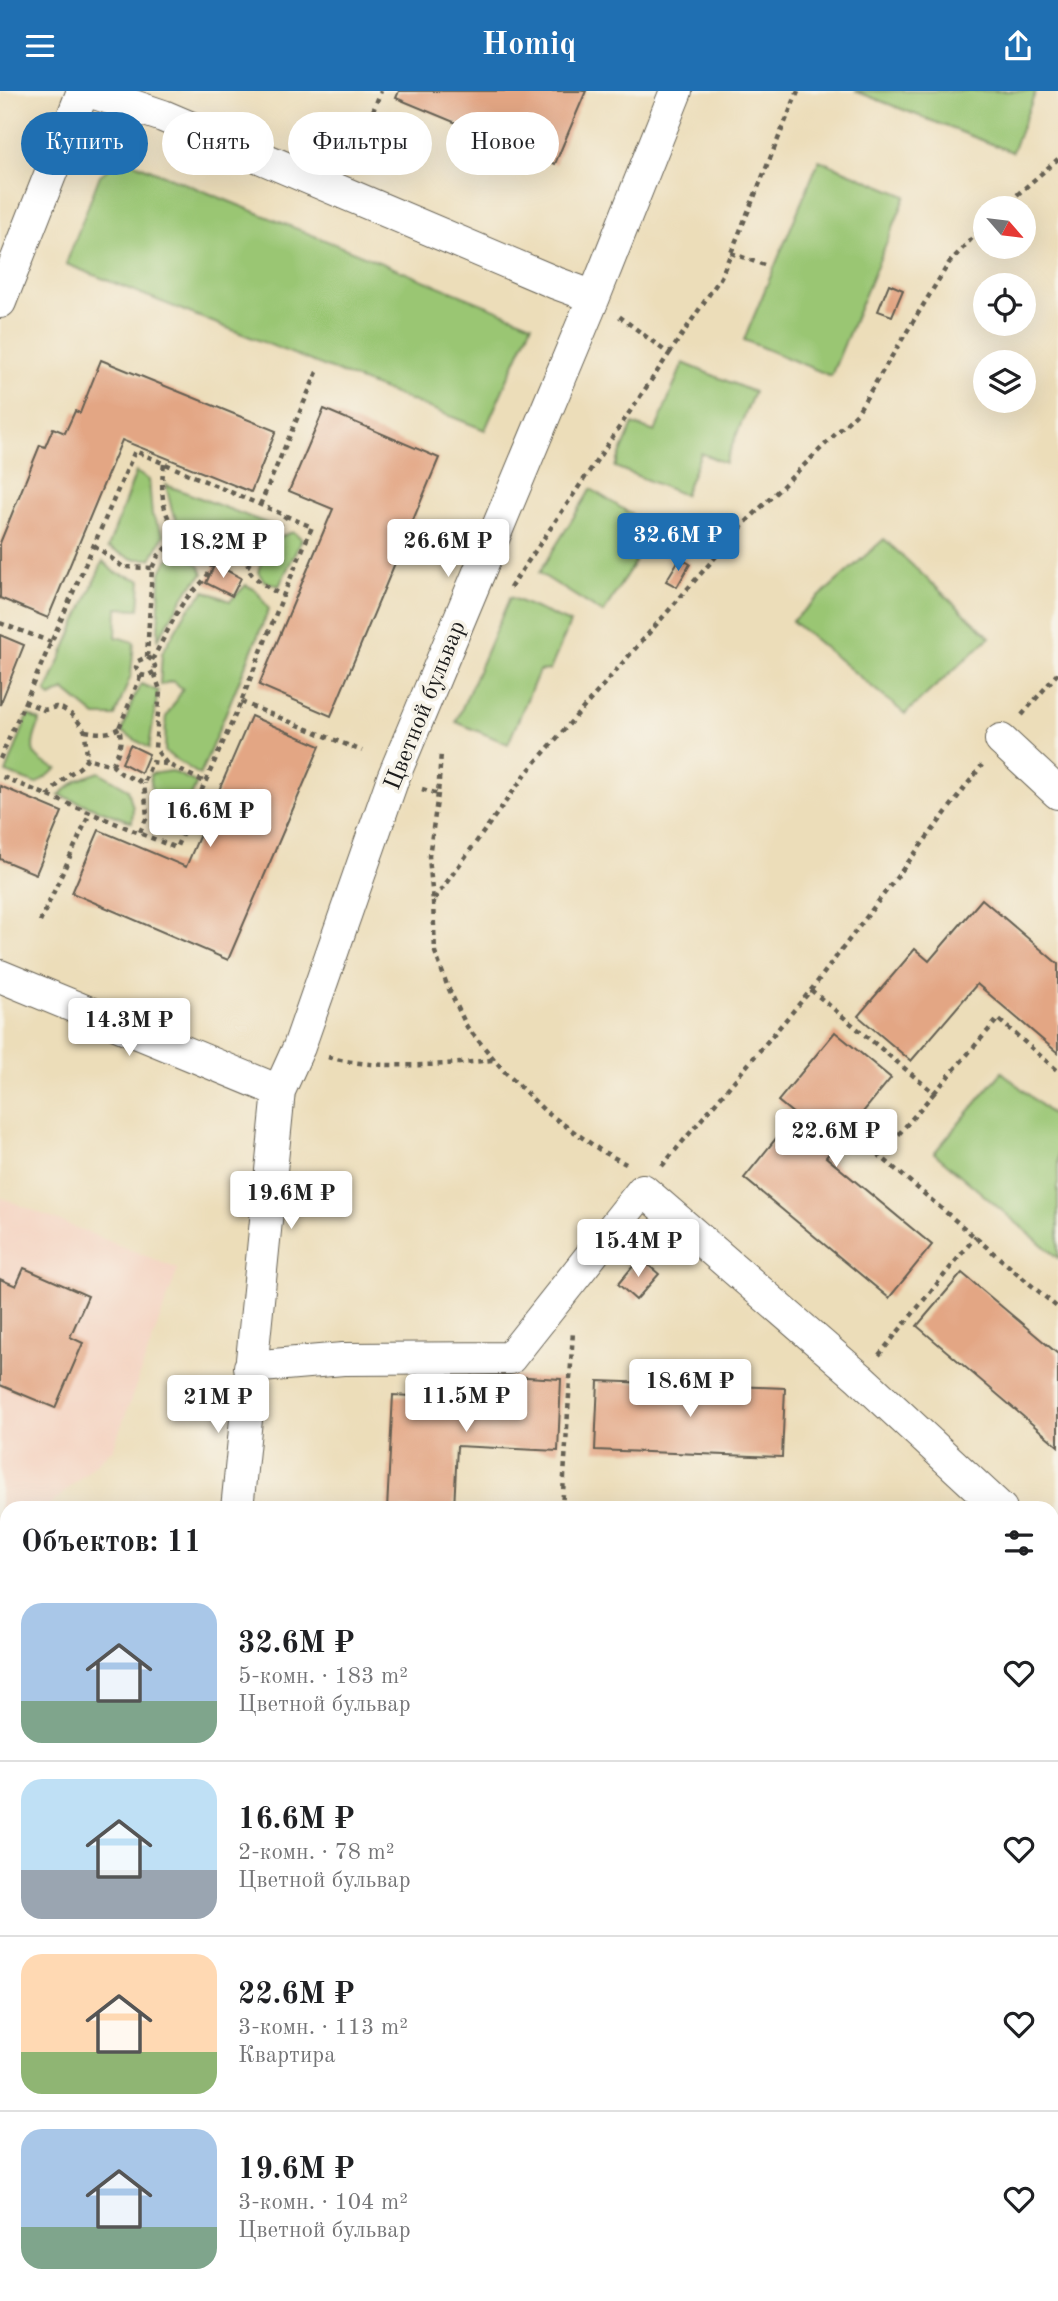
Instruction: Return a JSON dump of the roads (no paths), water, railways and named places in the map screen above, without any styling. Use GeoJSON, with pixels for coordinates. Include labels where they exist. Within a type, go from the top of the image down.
{"type":"FeatureCollection","features":[{"type":"Feature","properties":{"kind":"street"},"geometry":{"type":"LineString","coordinates":[[0,302],[83,91]]}},
{"type":"Feature","properties":{"kind":"street"},"geometry":{"type":"LineString","coordinates":[[89,91],[163,116],[594,297]]}},
{"type":"Feature","properties":{"kind":"street","name":"Цветной бульвар"},"geometry":{"type":"LineString","coordinates":[[238,1501],[279,1091],[299,1047],[393,778],[594,297],[676,91]]}},
{"type":"Feature","properties":{"kind":"street"},"geometry":{"type":"LineString","coordinates":[[1001,740],[1058,793]]}},
{"type":"Feature","properties":{"kind":"street"},"geometry":{"type":"LineString","coordinates":[[0,976],[279,1091]]}},
{"type":"Feature","properties":{"kind":"street"},"geometry":{"type":"LineString","coordinates":[[250,1367],[343,1359],[510,1358],[643,1190],[860,1378],[992,1501]]}}]}
